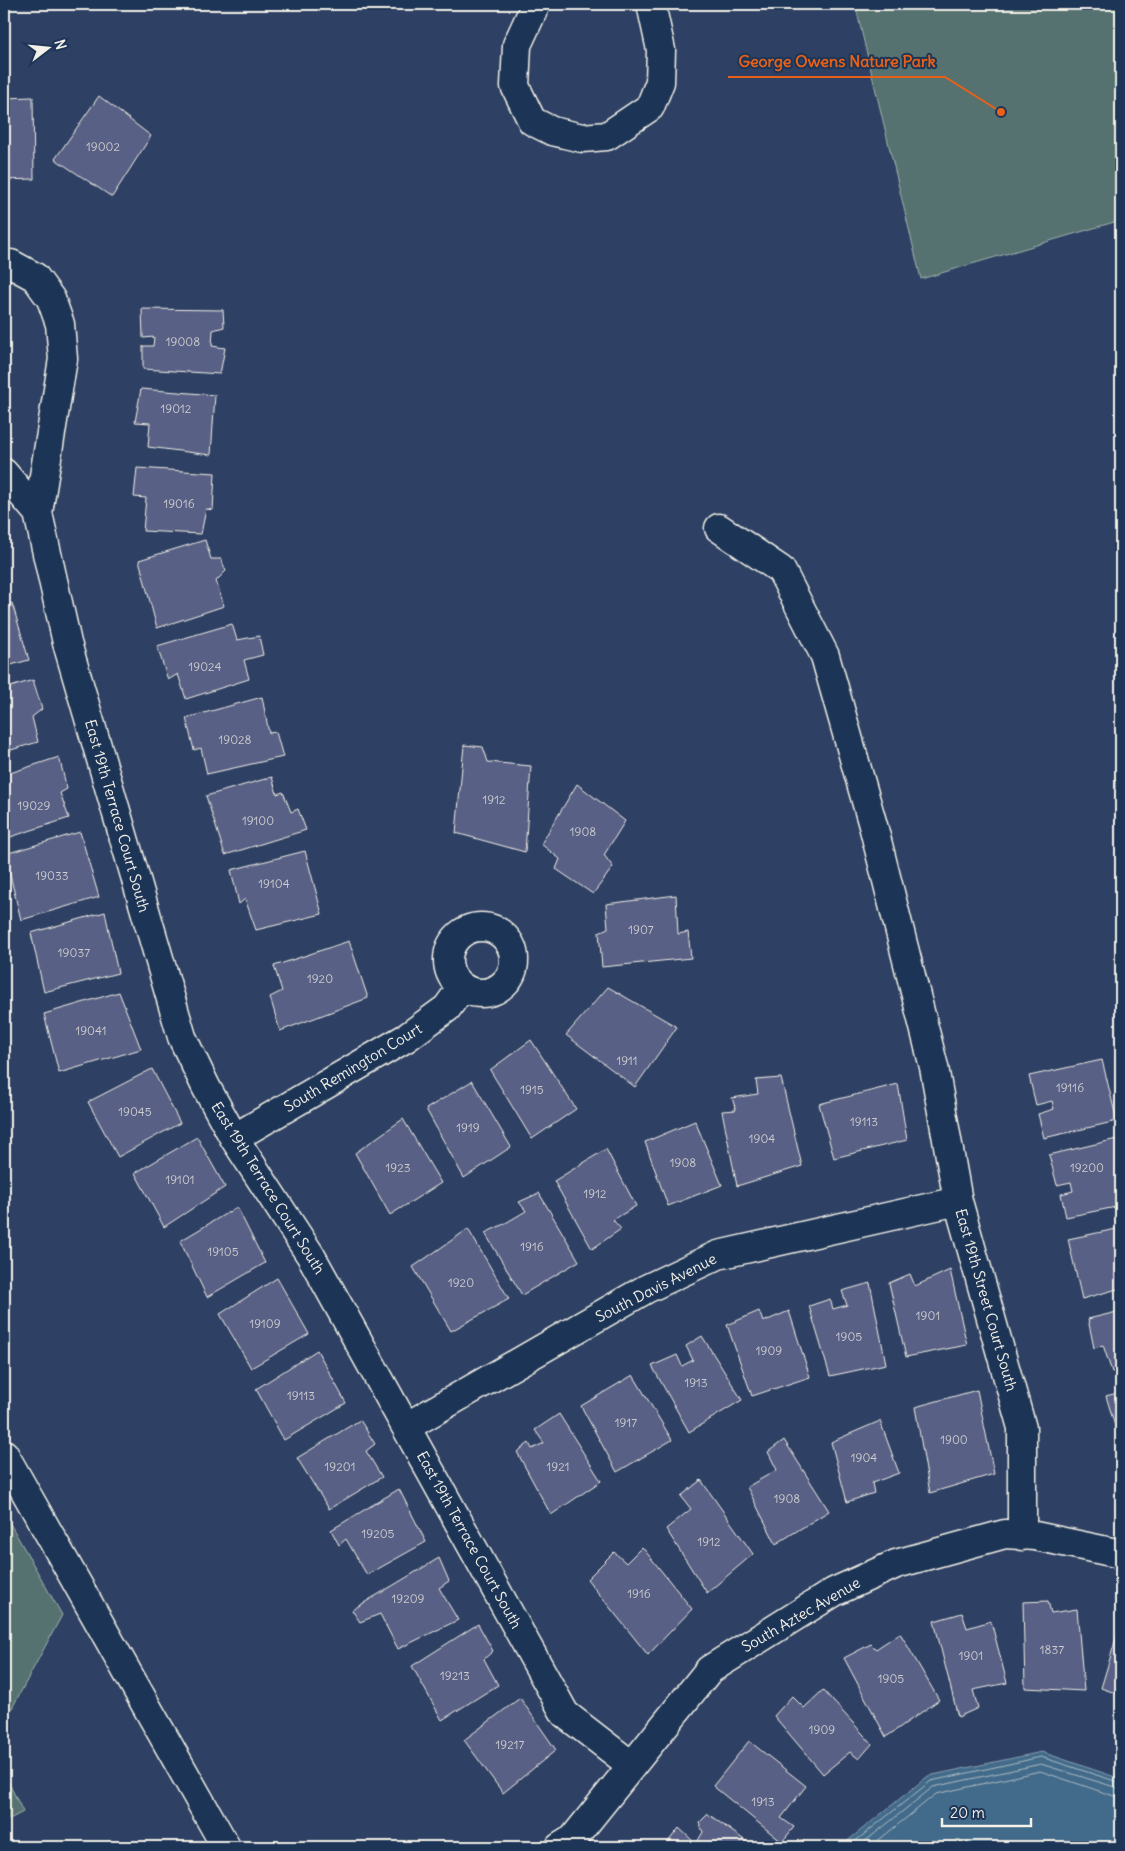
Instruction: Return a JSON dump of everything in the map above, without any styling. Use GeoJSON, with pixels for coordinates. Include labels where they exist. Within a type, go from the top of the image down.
{"type":"FeatureCollection","features":[{"type":"Feature","properties":{"kind":"street"},"geometry":{"type":"LineString","coordinates":[[536,4],[518,45],[515,86],[532,121],[552,131],[582,138],[607,136],[650,107],[660,82],[661,50],[651,4]]}},
{"type":"Feature","properties":{"kind":"street","name":"East 19th Terrace Court South"},"geometry":{"type":"LineString","coordinates":[[4,264],[11,264],[35,277],[51,299],[60,324],[63,359],[38,513],[67,643],[182,1037],[234,1138],[312,1256],[565,1714],[632,1765]]}},
{"type":"Feature","properties":{"kind":"street","name":"East 19th Terrace Court South"},"geometry":{"type":"LineString","coordinates":[[4,473],[38,513]]}},
{"type":"Feature","properties":{"kind":"street","name":"East 19th Street Court South"},"geometry":{"type":"LineString","coordinates":[[719,528],[781,570],[825,656],[874,829],[934,1067],[958,1201],[1022,1428],[1022,1536]]}},
{"type":"Feature","properties":{"kind":"street","name":"South Remington Court"},"geometry":{"type":"LineString","coordinates":[[234,1138],[406,1038],[447,1008],[462,987]]}},
{"type":"Feature","properties":{"kind":"street","name":"South Davis Avenue"},"geometry":{"type":"LineString","coordinates":[[406,1427],[646,1289],[718,1255],[958,1201]]}},
{"type":"Feature","properties":{"kind":"street"},"geometry":{"type":"LineString","coordinates":[[4,1454],[226,1847]]}},
{"type":"Feature","properties":{"kind":"street","name":"South Aztec Avenue"},"geometry":{"type":"LineString","coordinates":[[560,1847],[572,1839],[709,1670],[834,1592],[896,1564],[1005,1534],[1035,1536],[1121,1554]]}},
{"type":"Feature","properties":{"kind":"green space"},"geometry":{"type":"Polygon","coordinates":[[[855,4],[1121,4],[1121,220],[921,279],[855,4]]]}},
{"type":"Feature","properties":{"kind":"green space"},"geometry":{"type":"Polygon","coordinates":[[[4,1513],[62,1615],[4,1723],[4,1513]]]}},
{"type":"Feature","properties":{"kind":"green space"},"geometry":{"type":"Polygon","coordinates":[[[4,1773],[23,1812],[4,1822],[4,1773]]]}},
{"type":"Feature","properties":{"kind":"water"},"geometry":{"type":"Polygon","coordinates":[[[1042,1752],[1121,1779],[1121,1847],[840,1847],[928,1776],[1042,1752]]]}},
{"type":"Feature","properties":{"kind":"building"},"geometry":{"type":"Polygon","coordinates":[[[99,96],[151,136],[112,197],[55,159],[99,96]]]}},
{"type":"Feature","properties":{"kind":"building"},"geometry":{"type":"Polygon","coordinates":[[[33,97],[34,179],[4,180],[4,98],[33,97]]]}},
{"type":"Feature","properties":{"kind":"building"},"geometry":{"type":"Polygon","coordinates":[[[142,309],[223,310],[224,327],[213,330],[212,346],[225,348],[220,374],[143,369],[143,346],[153,346],[154,337],[143,338],[142,309]]]}},
{"type":"Feature","properties":{"kind":"building"},"geometry":{"type":"Polygon","coordinates":[[[141,389],[215,395],[211,455],[148,447],[150,423],[135,422],[141,389]]]}},
{"type":"Feature","properties":{"kind":"building"},"geometry":{"type":"Polygon","coordinates":[[[137,468],[215,473],[213,510],[206,509],[201,534],[143,531],[146,498],[134,497],[137,468]]]}},
{"type":"Feature","properties":{"kind":"building"},"geometry":{"type":"Polygon","coordinates":[[[205,540],[211,559],[221,559],[226,571],[216,581],[224,606],[157,628],[139,560],[205,540]]]}},
{"type":"Feature","properties":{"kind":"building"},"geometry":{"type":"Polygon","coordinates":[[[12,603],[29,660],[4,667],[4,606],[12,603]]]}},
{"type":"Feature","properties":{"kind":"building"},"geometry":{"type":"Polygon","coordinates":[[[232,624],[237,640],[259,636],[263,655],[244,660],[249,679],[186,699],[178,674],[168,680],[157,646],[232,624]]]}},
{"type":"Feature","properties":{"kind":"building"},"geometry":{"type":"Polygon","coordinates":[[[33,680],[42,709],[32,717],[38,742],[4,752],[4,689],[33,680]]]}},
{"type":"Feature","properties":{"kind":"building"},"geometry":{"type":"Polygon","coordinates":[[[262,697],[269,733],[276,732],[283,757],[207,774],[201,748],[194,750],[186,718],[262,697]]]}},
{"type":"Feature","properties":{"kind":"building"},"geometry":{"type":"Polygon","coordinates":[[[464,745],[483,747],[488,762],[531,766],[525,852],[456,833],[464,745]]]}},
{"type":"Feature","properties":{"kind":"building"},"geometry":{"type":"Polygon","coordinates":[[[59,757],[67,789],[60,793],[69,818],[4,839],[4,775],[59,757]]]}},
{"type":"Feature","properties":{"kind":"building"},"geometry":{"type":"Polygon","coordinates":[[[272,777],[277,794],[283,792],[291,812],[298,809],[306,830],[225,855],[206,796],[272,777]]]}},
{"type":"Feature","properties":{"kind":"building"},"geometry":{"type":"Polygon","coordinates":[[[577,784],[625,821],[604,855],[613,867],[593,894],[556,869],[560,859],[541,844],[577,784]]]}},
{"type":"Feature","properties":{"kind":"building"},"geometry":{"type":"Polygon","coordinates":[[[80,832],[99,897],[21,920],[5,854],[80,832]]]}},
{"type":"Feature","properties":{"kind":"building"},"geometry":{"type":"Polygon","coordinates":[[[305,851],[322,914],[256,930],[245,899],[239,904],[231,870],[305,851]]]}},
{"type":"Feature","properties":{"kind":"building"},"geometry":{"type":"Polygon","coordinates":[[[676,895],[678,934],[688,932],[691,958],[602,967],[599,932],[608,928],[606,904],[676,895]]]}},
{"type":"Feature","properties":{"kind":"building"},"geometry":{"type":"Polygon","coordinates":[[[105,912],[118,973],[44,992],[31,933],[105,912]]]}},
{"type":"Feature","properties":{"kind":"building"},"geometry":{"type":"Polygon","coordinates":[[[349,941],[368,998],[280,1031],[270,997],[282,991],[274,966],[349,941]]]}},
{"type":"Feature","properties":{"kind":"building"},"geometry":{"type":"Polygon","coordinates":[[[608,987],[677,1027],[635,1087],[566,1035],[608,987]]]}},
{"type":"Feature","properties":{"kind":"building"},"geometry":{"type":"Polygon","coordinates":[[[119,992],[141,1049],[59,1073],[44,1014],[119,992]]]}},
{"type":"Feature","properties":{"kind":"building"},"geometry":{"type":"Polygon","coordinates":[[[531,1040],[576,1109],[532,1139],[490,1070],[531,1040]]]}},
{"type":"Feature","properties":{"kind":"building"},"geometry":{"type":"Polygon","coordinates":[[[1102,1060],[1117,1121],[1044,1138],[1038,1114],[1054,1109],[1052,1101],[1036,1105],[1029,1076],[1102,1060]]]}},
{"type":"Feature","properties":{"kind":"building"},"geometry":{"type":"Polygon","coordinates":[[[152,1069],[180,1123],[118,1157],[88,1102],[152,1069]]]}},
{"type":"Feature","properties":{"kind":"building"},"geometry":{"type":"Polygon","coordinates":[[[781,1078],[802,1166],[737,1186],[722,1111],[736,1110],[732,1098],[758,1094],[756,1080],[781,1078]]]}},
{"type":"Feature","properties":{"kind":"building"},"geometry":{"type":"Polygon","coordinates":[[[472,1081],[511,1147],[464,1178],[426,1109],[472,1081]]]}},
{"type":"Feature","properties":{"kind":"building"},"geometry":{"type":"Polygon","coordinates":[[[898,1084],[907,1140],[834,1158],[819,1104],[898,1084]]]}},
{"type":"Feature","properties":{"kind":"building"},"geometry":{"type":"Polygon","coordinates":[[[403,1119],[441,1183],[390,1215],[355,1153],[403,1119]]]}},
{"type":"Feature","properties":{"kind":"building"},"geometry":{"type":"Polygon","coordinates":[[[695,1121],[722,1185],[668,1206],[645,1142],[695,1121]]]}},
{"type":"Feature","properties":{"kind":"building"},"geometry":{"type":"Polygon","coordinates":[[[197,1137],[225,1187],[164,1227],[135,1173],[197,1137]]]}},
{"type":"Feature","properties":{"kind":"building"},"geometry":{"type":"Polygon","coordinates":[[[1121,1138],[1121,1206],[1066,1217],[1061,1194],[1073,1191],[1071,1182],[1057,1185],[1049,1155],[1121,1138]]]}},
{"type":"Feature","properties":{"kind":"building"},"geometry":{"type":"Polygon","coordinates":[[[606,1149],[636,1206],[613,1220],[621,1229],[592,1249],[554,1181],[606,1149]]]}},
{"type":"Feature","properties":{"kind":"building"},"geometry":{"type":"Polygon","coordinates":[[[539,1193],[579,1261],[522,1295],[485,1233],[526,1211],[519,1202],[539,1193]]]}},
{"type":"Feature","properties":{"kind":"building"},"geometry":{"type":"Polygon","coordinates":[[[237,1207],[265,1263],[207,1297],[180,1241],[237,1207]]]}},
{"type":"Feature","properties":{"kind":"building"},"geometry":{"type":"Polygon","coordinates":[[[1121,1228],[1121,1288],[1082,1299],[1068,1239],[1121,1228]]]}},
{"type":"Feature","properties":{"kind":"building"},"geometry":{"type":"Polygon","coordinates":[[[468,1229],[509,1299],[451,1331],[413,1267],[468,1229]]]}},
{"type":"Feature","properties":{"kind":"building"},"geometry":{"type":"Polygon","coordinates":[[[950,1270],[967,1345],[906,1357],[889,1283],[910,1274],[915,1286],[950,1270]]]}},
{"type":"Feature","properties":{"kind":"building"},"geometry":{"type":"Polygon","coordinates":[[[277,1278],[309,1334],[251,1368],[220,1314],[277,1278]]]}},
{"type":"Feature","properties":{"kind":"building"},"geometry":{"type":"Polygon","coordinates":[[[870,1283],[886,1364],[830,1376],[809,1306],[830,1299],[833,1309],[847,1305],[842,1291],[870,1283]]]}},
{"type":"Feature","properties":{"kind":"building"},"geometry":{"type":"Polygon","coordinates":[[[759,1311],[763,1322],[789,1311],[810,1377],[752,1396],[727,1325],[759,1311]]]}},
{"type":"Feature","properties":{"kind":"building"},"geometry":{"type":"Polygon","coordinates":[[[1121,1311],[1121,1369],[1112,1372],[1103,1345],[1094,1348],[1088,1319],[1121,1311]]]}},
{"type":"Feature","properties":{"kind":"building"},"geometry":{"type":"Polygon","coordinates":[[[702,1336],[742,1400],[689,1432],[652,1366],[677,1355],[682,1366],[693,1360],[686,1346],[702,1336]]]}},
{"type":"Feature","properties":{"kind":"building"},"geometry":{"type":"Polygon","coordinates":[[[317,1350],[346,1403],[284,1440],[256,1389],[317,1350]]]}},
{"type":"Feature","properties":{"kind":"building"},"geometry":{"type":"Polygon","coordinates":[[[633,1375],[672,1440],[617,1472],[581,1406],[633,1375]]]}},
{"type":"Feature","properties":{"kind":"building"},"geometry":{"type":"Polygon","coordinates":[[[977,1390],[994,1474],[930,1493],[915,1407],[977,1390]]]}},
{"type":"Feature","properties":{"kind":"building"},"geometry":{"type":"Polygon","coordinates":[[[1121,1392],[1121,1446],[1106,1396],[1121,1392]]]}},
{"type":"Feature","properties":{"kind":"building"},"geometry":{"type":"Polygon","coordinates":[[[559,1414],[601,1481],[551,1515],[517,1452],[529,1443],[532,1449],[544,1443],[535,1430],[559,1414]]]}},
{"type":"Feature","properties":{"kind":"building"},"geometry":{"type":"Polygon","coordinates":[[[360,1420],[375,1444],[366,1451],[382,1477],[329,1509],[297,1458],[360,1420]]]}},
{"type":"Feature","properties":{"kind":"building"},"geometry":{"type":"Polygon","coordinates":[[[880,1421],[899,1473],[872,1483],[874,1493],[847,1502],[831,1442],[880,1421]]]}},
{"type":"Feature","properties":{"kind":"building"},"geometry":{"type":"Polygon","coordinates":[[[784,1440],[829,1511],[776,1544],[747,1487],[777,1470],[768,1452],[784,1440]]]}},
{"type":"Feature","properties":{"kind":"building"},"geometry":{"type":"Polygon","coordinates":[[[701,1480],[753,1554],[707,1593],[666,1529],[691,1509],[681,1496],[701,1480]]]}},
{"type":"Feature","properties":{"kind":"building"},"geometry":{"type":"Polygon","coordinates":[[[399,1489],[426,1542],[367,1575],[346,1539],[339,1545],[331,1530],[399,1489]]]}},
{"type":"Feature","properties":{"kind":"building"},"geometry":{"type":"Polygon","coordinates":[[[642,1547],[692,1609],[648,1655],[587,1579],[614,1552],[626,1563],[642,1547]]]}},
{"type":"Feature","properties":{"kind":"building"},"geometry":{"type":"Polygon","coordinates":[[[439,1558],[449,1581],[439,1588],[458,1620],[398,1649],[380,1614],[360,1622],[352,1610],[439,1558]]]}},
{"type":"Feature","properties":{"kind":"building"},"geometry":{"type":"Polygon","coordinates":[[[1048,1601],[1051,1613],[1077,1609],[1084,1691],[1025,1688],[1023,1602],[1048,1601]]]}},
{"type":"Feature","properties":{"kind":"building"},"geometry":{"type":"Polygon","coordinates":[[[962,1613],[967,1628],[991,1621],[1007,1683],[973,1690],[978,1708],[958,1717],[934,1621],[962,1613]]]}},
{"type":"Feature","properties":{"kind":"building"},"geometry":{"type":"Polygon","coordinates":[[[1121,1622],[1121,1695],[1101,1688],[1121,1622]]]}},
{"type":"Feature","properties":{"kind":"building"},"geometry":{"type":"Polygon","coordinates":[[[478,1624],[493,1651],[484,1659],[498,1685],[442,1720],[412,1666],[478,1624]]]}},
{"type":"Feature","properties":{"kind":"building"},"geometry":{"type":"Polygon","coordinates":[[[900,1633],[939,1700],[886,1737],[844,1658],[871,1644],[876,1649],[900,1633]]]}},
{"type":"Feature","properties":{"kind":"building"},"geometry":{"type":"Polygon","coordinates":[[[823,1690],[872,1744],[859,1759],[850,1752],[823,1774],[774,1716],[792,1696],[804,1708],[823,1690]]]}},
{"type":"Feature","properties":{"kind":"building"},"geometry":{"type":"Polygon","coordinates":[[[520,1698],[556,1750],[503,1793],[464,1740],[520,1698]]]}},
{"type":"Feature","properties":{"kind":"building"},"geometry":{"type":"Polygon","coordinates":[[[749,1741],[806,1786],[781,1818],[794,1827],[782,1842],[713,1786],[749,1741]]]}},
{"type":"Feature","properties":{"kind":"building"},"geometry":{"type":"Polygon","coordinates":[[[708,1814],[754,1847],[664,1847],[679,1828],[696,1844],[703,1832],[699,1823],[708,1814]]]}},
{"type":"Feature","properties":{"kind":"place","name":"George Owens Nature Park"},"geometry":{"type":"Point","coordinates":[1001,112]}}]}
